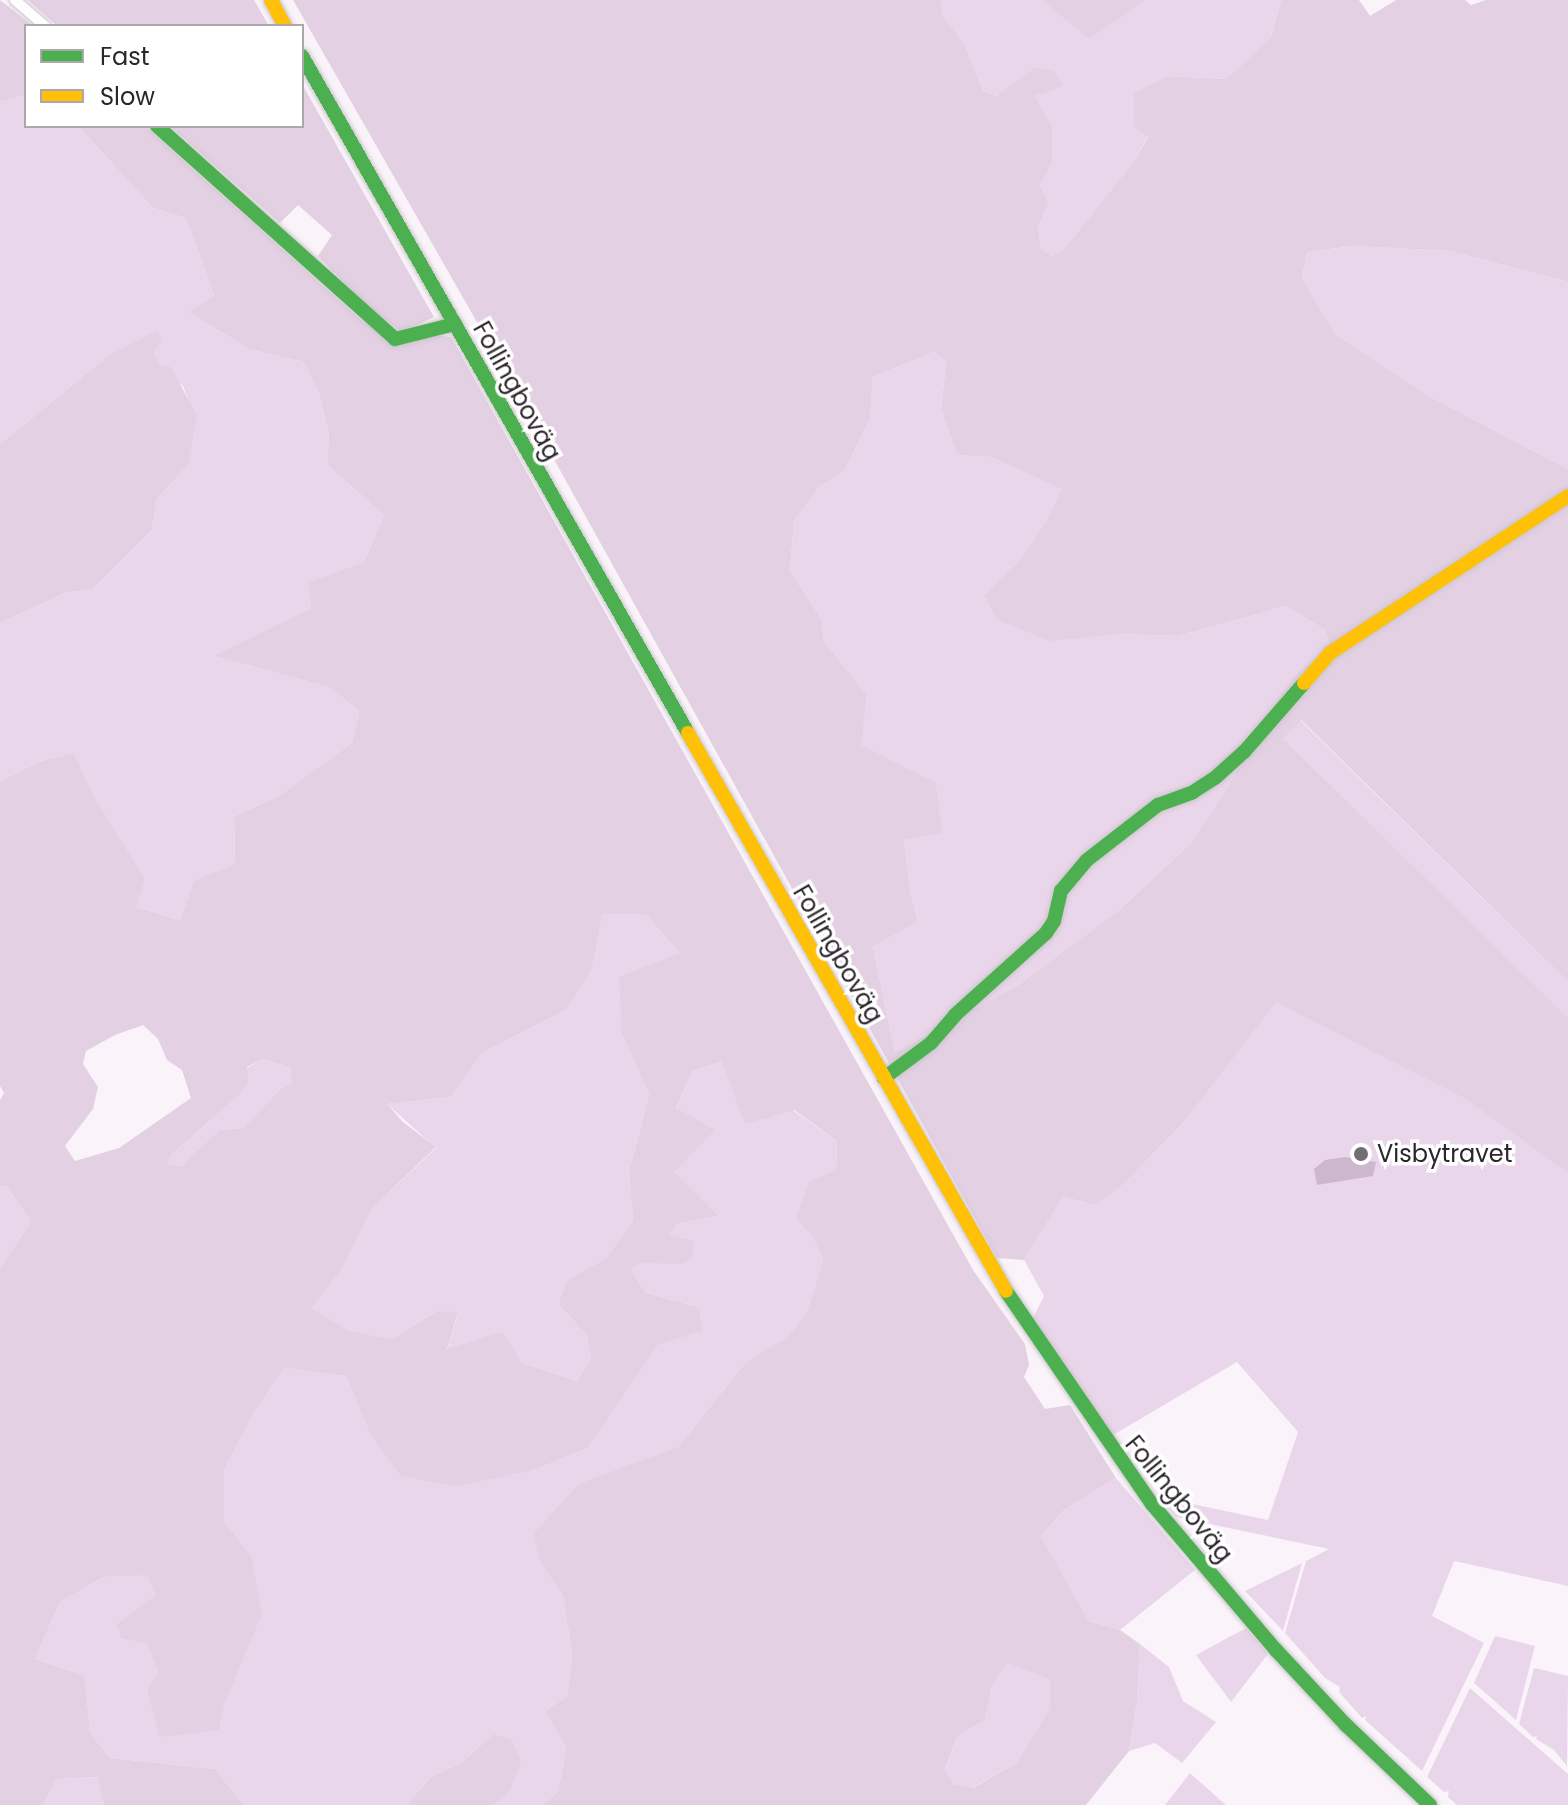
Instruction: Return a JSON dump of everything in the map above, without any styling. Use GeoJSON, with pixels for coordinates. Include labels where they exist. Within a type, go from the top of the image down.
{"type":"FeatureCollection","features":[{"type":"Feature","properties":{"kind":"main road"},"geometry":{"type":"LineString","coordinates":[[271,0],[284,24]]}},
{"type":"Feature","properties":{"kind":"main road","name":"Follingboväg"},"geometry":{"type":"LineString","coordinates":[[304,60],[997,1281],[1143,1493],[1276,1650],[1346,1725],[1430,1805]]}},
{"type":"Feature","properties":{"kind":"main road"},"geometry":{"type":"LineString","coordinates":[[159,128],[395,339],[455,324]]}},
{"type":"Feature","properties":{"kind":"main road"},"geometry":{"type":"LineString","coordinates":[[884,1078],[931,1043],[955,1015],[1046,933],[1054,921],[1061,891],[1087,860],[1158,805],[1193,792],[1216,777],[1244,752],[1330,653],[1459,565],[1506,539],[1568,496]]}},
{"type":"Feature","properties":{"kind":"street"},"geometry":{"type":"LineString","coordinates":[[15,0],[43,24]]}},
{"type":"Feature","properties":{"kind":"shaded area"},"geometry":{"type":"Polygon","coordinates":[[[0,0],[30,24],[24,24],[24,96],[0,102],[0,0]]]}},
{"type":"Feature","properties":{"kind":"shaded area"},"geometry":{"type":"Polygon","coordinates":[[[28,0],[254,0],[268,24],[55,24],[28,0]]]}},
{"type":"Feature","properties":{"kind":"shaded area"},"geometry":{"type":"Polygon","coordinates":[[[293,0],[941,0],[943,16],[964,43],[983,91],[996,96],[1036,67],[1055,72],[1064,86],[1035,96],[1052,127],[1052,163],[1040,186],[1049,203],[1038,227],[1041,248],[1052,256],[1063,250],[1134,161],[1148,137],[1134,127],[1134,93],[1168,76],[1226,79],[1271,37],[1281,0],[1359,0],[1370,16],[1396,0],[1465,0],[1471,5],[1486,0],[1568,0],[1568,282],[1450,251],[1354,246],[1307,252],[1302,279],[1335,334],[1429,396],[1568,469],[1568,982],[1301,720],[1283,739],[1568,1018],[1568,1173],[1466,1099],[1276,1002],[1183,1123],[1123,1185],[1095,1205],[1063,1197],[1024,1260],[997,1258],[510,380],[293,0]],[[934,352],[873,377],[870,419],[845,470],[819,487],[794,521],[790,571],[822,620],[824,641],[867,695],[861,745],[936,783],[942,833],[904,839],[910,890],[918,922],[873,947],[895,1052],[1018,985],[1119,910],[1191,843],[1229,785],[1259,725],[1296,675],[1330,646],[1325,630],[1286,606],[1178,636],[1117,634],[1050,641],[998,620],[984,595],[1017,563],[1047,520],[1062,489],[991,457],[957,455],[941,409],[946,362],[934,352]]]}},
{"type":"Feature","properties":{"kind":"shaded area"},"geometry":{"type":"Polygon","coordinates":[[[941,0],[1042,0],[1089,38],[1146,0],[1281,0],[1271,37],[1226,79],[1168,76],[1134,127],[1148,136],[1134,161],[1063,250],[1052,256],[1041,248],[1038,227],[1049,203],[1040,186],[1052,163],[1044,118],[1035,96],[1063,85],[1037,67],[996,96],[983,91],[964,43],[943,16],[941,0]]]}},
{"type":"Feature","properties":{"kind":"shaded area"},"geometry":{"type":"Polygon","coordinates":[[[1042,0],[1146,0],[1089,39],[1042,0]]]}},
{"type":"Feature","properties":{"kind":"shaded area"},"geometry":{"type":"Polygon","coordinates":[[[304,88],[434,317],[402,332],[369,308],[318,256],[332,235],[298,205],[280,223],[172,128],[304,128],[304,88]]]}},
{"type":"Feature","properties":{"kind":"shaded area"},"geometry":{"type":"Polygon","coordinates":[[[24,96],[24,128],[80,128],[153,208],[186,218],[214,295],[188,312],[249,349],[304,362],[319,394],[329,434],[327,465],[384,515],[364,562],[310,582],[311,608],[215,656],[329,687],[359,711],[352,743],[277,797],[234,816],[235,864],[194,882],[180,920],[136,907],[97,802],[74,753],[41,761],[0,781],[0,623],[65,593],[93,589],[152,530],[157,499],[188,465],[188,399],[183,386],[159,366],[154,352],[108,356],[0,444],[0,102],[24,96]]]}},
{"type":"Feature","properties":{"kind":"shaded area"},"geometry":{"type":"Polygon","coordinates":[[[80,128],[147,128],[360,319],[405,344],[432,335],[451,337],[973,1270],[1025,1344],[1029,1365],[1024,1377],[1045,1409],[1070,1405],[1116,1478],[1064,1510],[1041,1536],[1089,1621],[1120,1630],[1140,1644],[1137,1702],[1129,1751],[1086,1805],[542,1805],[558,1792],[566,1748],[545,1711],[567,1696],[572,1654],[563,1596],[541,1564],[534,1533],[579,1484],[678,1447],[745,1363],[788,1337],[807,1312],[823,1260],[812,1236],[796,1218],[809,1182],[836,1170],[837,1141],[794,1110],[745,1124],[722,1061],[693,1071],[676,1108],[716,1130],[674,1172],[719,1216],[677,1224],[669,1235],[694,1241],[692,1259],[680,1265],[642,1262],[631,1269],[646,1293],[699,1307],[702,1331],[659,1344],[588,1448],[534,1470],[456,1486],[401,1476],[370,1434],[346,1376],[284,1368],[254,1413],[224,1470],[224,1521],[251,1555],[262,1614],[223,1707],[219,1730],[159,1737],[147,1689],[158,1673],[147,1644],[122,1639],[117,1624],[155,1596],[147,1575],[104,1577],[60,1602],[35,1659],[85,1676],[90,1733],[110,1758],[215,1769],[244,1805],[104,1805],[98,1777],[57,1779],[43,1805],[0,1805],[0,1268],[31,1221],[6,1186],[0,1187],[0,1100],[4,1093],[0,1086],[0,781],[41,761],[74,753],[97,802],[145,879],[136,907],[180,920],[194,881],[235,864],[234,816],[277,797],[352,743],[359,711],[329,687],[214,656],[311,608],[309,582],[364,562],[384,515],[327,465],[329,434],[319,394],[304,362],[249,349],[188,312],[214,295],[186,218],[153,208],[80,128]],[[603,914],[592,970],[566,1010],[482,1053],[451,1097],[387,1104],[403,1122],[436,1147],[372,1209],[343,1268],[311,1308],[348,1330],[392,1339],[437,1311],[458,1312],[447,1349],[503,1332],[522,1363],[577,1381],[591,1359],[586,1334],[558,1304],[567,1280],[606,1258],[633,1220],[629,1171],[649,1095],[622,1034],[619,977],[680,953],[645,914],[603,914]],[[143,1025],[115,1035],[86,1051],[83,1064],[98,1087],[93,1109],[65,1146],[75,1161],[119,1148],[191,1098],[182,1070],[167,1060],[158,1039],[143,1025]],[[262,1059],[247,1067],[248,1082],[238,1096],[171,1155],[168,1164],[181,1166],[219,1130],[243,1128],[280,1089],[292,1083],[290,1067],[262,1059]],[[1007,1663],[992,1687],[985,1720],[957,1737],[945,1770],[953,1784],[973,1788],[1016,1763],[1050,1708],[1050,1679],[1007,1663]]]}},
{"type":"Feature","properties":{"kind":"shaded area"},"geometry":{"type":"Polygon","coordinates":[[[1354,246],[1450,251],[1568,282],[1568,469],[1429,396],[1335,334],[1302,280],[1307,252],[1354,246]]]}},
{"type":"Feature","properties":{"kind":"shaded area"},"geometry":{"type":"Polygon","coordinates":[[[158,330],[162,340],[154,352],[159,365],[171,367],[197,416],[188,465],[157,499],[152,530],[93,589],[65,593],[0,623],[0,444],[108,356],[158,330]]]}},
{"type":"Feature","properties":{"kind":"shaded area"},"geometry":{"type":"Polygon","coordinates":[[[934,352],[946,362],[941,409],[957,455],[991,457],[1063,489],[1047,520],[1017,563],[984,595],[1117,634],[1178,636],[1286,606],[1325,630],[1330,646],[1259,725],[1229,785],[1191,843],[1119,910],[1018,985],[895,1052],[873,947],[918,922],[910,890],[904,839],[937,797],[936,784],[860,745],[867,695],[824,641],[822,620],[790,571],[794,521],[819,487],[845,470],[870,419],[873,377],[934,352]]]}},
{"type":"Feature","properties":{"kind":"shaded area","name":"Visbytravet"},"geometry":{"type":"Polygon","coordinates":[[[1300,720],[1568,982],[1568,1586],[1454,1561],[1432,1616],[1484,1643],[1422,1771],[1365,1720],[1366,1716],[1362,1718],[1339,1692],[1340,1687],[1325,1678],[1285,1633],[1306,1561],[1329,1549],[1176,1517],[1159,1497],[1268,1520],[1298,1432],[1237,1362],[1113,1435],[1033,1318],[1044,1296],[1024,1260],[1063,1197],[1095,1205],[1123,1185],[1183,1123],[1275,1001],[1283,739],[1300,720]]]}},
{"type":"Feature","properties":{"kind":"shaded area"},"geometry":{"type":"Polygon","coordinates":[[[603,914],[645,914],[680,953],[622,1034],[649,1095],[629,1171],[633,1220],[606,1258],[567,1280],[558,1304],[586,1334],[591,1359],[577,1381],[522,1363],[447,1350],[458,1313],[437,1311],[392,1339],[348,1330],[310,1308],[343,1268],[372,1209],[436,1148],[387,1104],[451,1097],[482,1053],[566,1010],[592,970],[603,914]]]}},
{"type":"Feature","properties":{"kind":"shaded area"},"geometry":{"type":"Polygon","coordinates":[[[262,1059],[290,1067],[293,1083],[280,1089],[243,1128],[219,1130],[181,1166],[168,1164],[171,1155],[238,1096],[247,1068],[262,1059]]]}},
{"type":"Feature","properties":{"kind":"shaded area"},"geometry":{"type":"Polygon","coordinates":[[[722,1061],[837,1141],[836,1170],[812,1236],[823,1260],[807,1312],[788,1338],[745,1363],[678,1447],[630,1466],[541,1564],[563,1596],[572,1654],[567,1696],[545,1711],[566,1748],[558,1792],[542,1805],[494,1805],[510,1791],[493,1734],[461,1763],[432,1776],[406,1805],[244,1805],[215,1769],[110,1758],[90,1733],[85,1676],[35,1659],[60,1602],[104,1577],[147,1574],[155,1596],[122,1639],[147,1644],[158,1673],[147,1689],[218,1730],[251,1555],[224,1521],[224,1470],[254,1413],[284,1368],[346,1376],[370,1434],[534,1470],[588,1448],[659,1344],[699,1307],[646,1293],[631,1269],[642,1261],[680,1265],[668,1235],[677,1224],[719,1216],[673,1172],[716,1130],[676,1109],[693,1071],[722,1061]]]}},
{"type":"Feature","properties":{"kind":"shaded area"},"geometry":{"type":"Polygon","coordinates":[[[1345,1157],[1376,1162],[1373,1176],[1317,1185],[1314,1169],[1325,1160],[1345,1157]]]}},
{"type":"Feature","properties":{"kind":"shaded area"},"geometry":{"type":"Polygon","coordinates":[[[6,1186],[31,1221],[0,1268],[0,1187],[6,1186]]]}},
{"type":"Feature","properties":{"kind":"shaded area"},"geometry":{"type":"Polygon","coordinates":[[[1116,1478],[1195,1570],[1120,1630],[1089,1621],[1041,1536],[1064,1510],[1116,1478]]]}},
{"type":"Feature","properties":{"kind":"shaded area"},"geometry":{"type":"Polygon","coordinates":[[[1302,1563],[1283,1631],[1245,1591],[1302,1563]]]}},
{"type":"Feature","properties":{"kind":"shaded area"},"geometry":{"type":"Polygon","coordinates":[[[1246,1628],[1268,1654],[1231,1702],[1196,1655],[1246,1628]]]}},
{"type":"Feature","properties":{"kind":"shaded area"},"geometry":{"type":"Polygon","coordinates":[[[1495,1636],[1535,1646],[1516,1720],[1474,1683],[1495,1636]]]}},
{"type":"Feature","properties":{"kind":"shaded area"},"geometry":{"type":"Polygon","coordinates":[[[1140,1644],[1169,1667],[1183,1701],[1216,1722],[1182,1763],[1155,1743],[1129,1751],[1137,1702],[1140,1644]]]}},
{"type":"Feature","properties":{"kind":"shaded area"},"geometry":{"type":"Polygon","coordinates":[[[1007,1663],[1050,1678],[1050,1708],[1016,1763],[972,1788],[953,1784],[945,1771],[957,1737],[985,1720],[992,1687],[1007,1663]]]}},
{"type":"Feature","properties":{"kind":"shaded area"},"geometry":{"type":"Polygon","coordinates":[[[1534,1668],[1568,1676],[1567,1766],[1554,1750],[1519,1724],[1534,1668]]]}},
{"type":"Feature","properties":{"kind":"shaded area"},"geometry":{"type":"Polygon","coordinates":[[[1470,1688],[1568,1774],[1568,1805],[1457,1805],[1448,1797],[1449,1791],[1444,1792],[1427,1777],[1470,1688]]]}},
{"type":"Feature","properties":{"kind":"shaded area"},"geometry":{"type":"Polygon","coordinates":[[[493,1734],[512,1740],[521,1762],[510,1791],[494,1805],[406,1805],[432,1776],[461,1763],[493,1734]]]}},
{"type":"Feature","properties":{"kind":"shaded area"},"geometry":{"type":"Polygon","coordinates":[[[1190,1773],[1226,1805],[1165,1805],[1190,1773]]]}},
{"type":"Feature","properties":{"kind":"shaded area"},"geometry":{"type":"Polygon","coordinates":[[[99,1777],[104,1805],[43,1805],[57,1779],[99,1777]]]}},
{"type":"Feature","properties":{"kind":"traffic: fast"},"geometry":{"type":"LineString","coordinates":[[304,60],[688,733]]}},
{"type":"Feature","properties":{"kind":"traffic: fast"},"geometry":{"type":"LineString","coordinates":[[159,128],[395,339],[455,324]]}},
{"type":"Feature","properties":{"kind":"traffic: fast"},"geometry":{"type":"LineString","coordinates":[[884,1078],[931,1043],[955,1015],[1046,933],[1054,921],[1061,891],[1087,860],[1158,805],[1193,792],[1216,777],[1244,752],[1304,683]]}},
{"type":"Feature","properties":{"kind":"traffic: fast"},"geometry":{"type":"LineString","coordinates":[[1006,1291],[1152,1504],[1276,1650],[1346,1725],[1430,1805]]}},
{"type":"Feature","properties":{"kind":"traffic: slow"},"geometry":{"type":"LineString","coordinates":[[271,0],[284,24]]}},
{"type":"Feature","properties":{"kind":"traffic: slow"},"geometry":{"type":"LineString","coordinates":[[1304,683],[1330,653],[1568,496]]}},
{"type":"Feature","properties":{"kind":"traffic: slow"},"geometry":{"type":"LineString","coordinates":[[688,733],[1006,1291]]}},
{"type":"Feature","properties":{"kind":"place","name":"Visbytravet"},"geometry":{"type":"Point","coordinates":[1361,1154]}}]}
